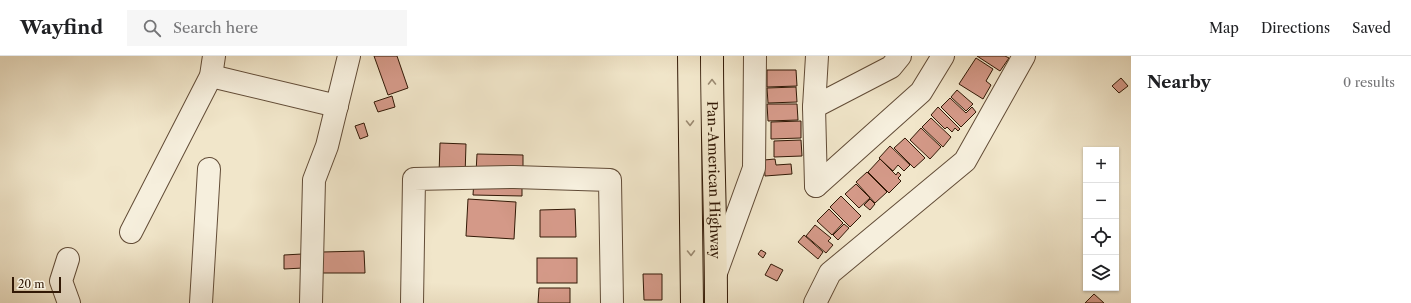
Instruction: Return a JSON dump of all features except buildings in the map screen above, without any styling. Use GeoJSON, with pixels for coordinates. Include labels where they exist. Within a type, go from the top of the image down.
{"type":"FeatureCollection","features":[{"type":"Feature","properties":{"kind":"highway","name":"Pan-American Highway"},"geometry":{"type":"LineString","coordinates":[[689,56],[692,303]]}},
{"type":"Feature","properties":{"kind":"highway","name":"Pan-American Highway"},"geometry":{"type":"LineString","coordinates":[[712,56],[712,132],[715,186],[716,303]]}},
{"type":"Feature","properties":{"kind":"street"},"geometry":{"type":"LineString","coordinates":[[310,303],[314,180],[327,146],[349,56]]}},
{"type":"Feature","properties":{"kind":"street"},"geometry":{"type":"LineString","coordinates":[[716,274],[754,168],[755,56]]}},
{"type":"Feature","properties":{"kind":"street"},"geometry":{"type":"LineString","coordinates":[[817,56],[814,107],[816,186],[921,92],[943,56]]}},
{"type":"Feature","properties":{"kind":"street"},"geometry":{"type":"LineString","coordinates":[[814,107],[891,67],[900,56]]}},
{"type":"Feature","properties":{"kind":"street"},"geometry":{"type":"LineString","coordinates":[[815,303],[830,273],[965,161],[1024,56]]}},
{"type":"Feature","properties":{"kind":"street"},"geometry":{"type":"LineString","coordinates":[[131,232],[213,66],[337,106]]}},
{"type":"Feature","properties":{"kind":"street"},"geometry":{"type":"LineString","coordinates":[[201,303],[209,169]]}},
{"type":"Feature","properties":{"kind":"street"},"geometry":{"type":"LineString","coordinates":[[412,303],[414,178],[514,177],[610,180],[612,303]]}},
{"type":"Feature","properties":{"kind":"street"},"geometry":{"type":"LineString","coordinates":[[68,259],[61,281],[69,303]]}}]}
